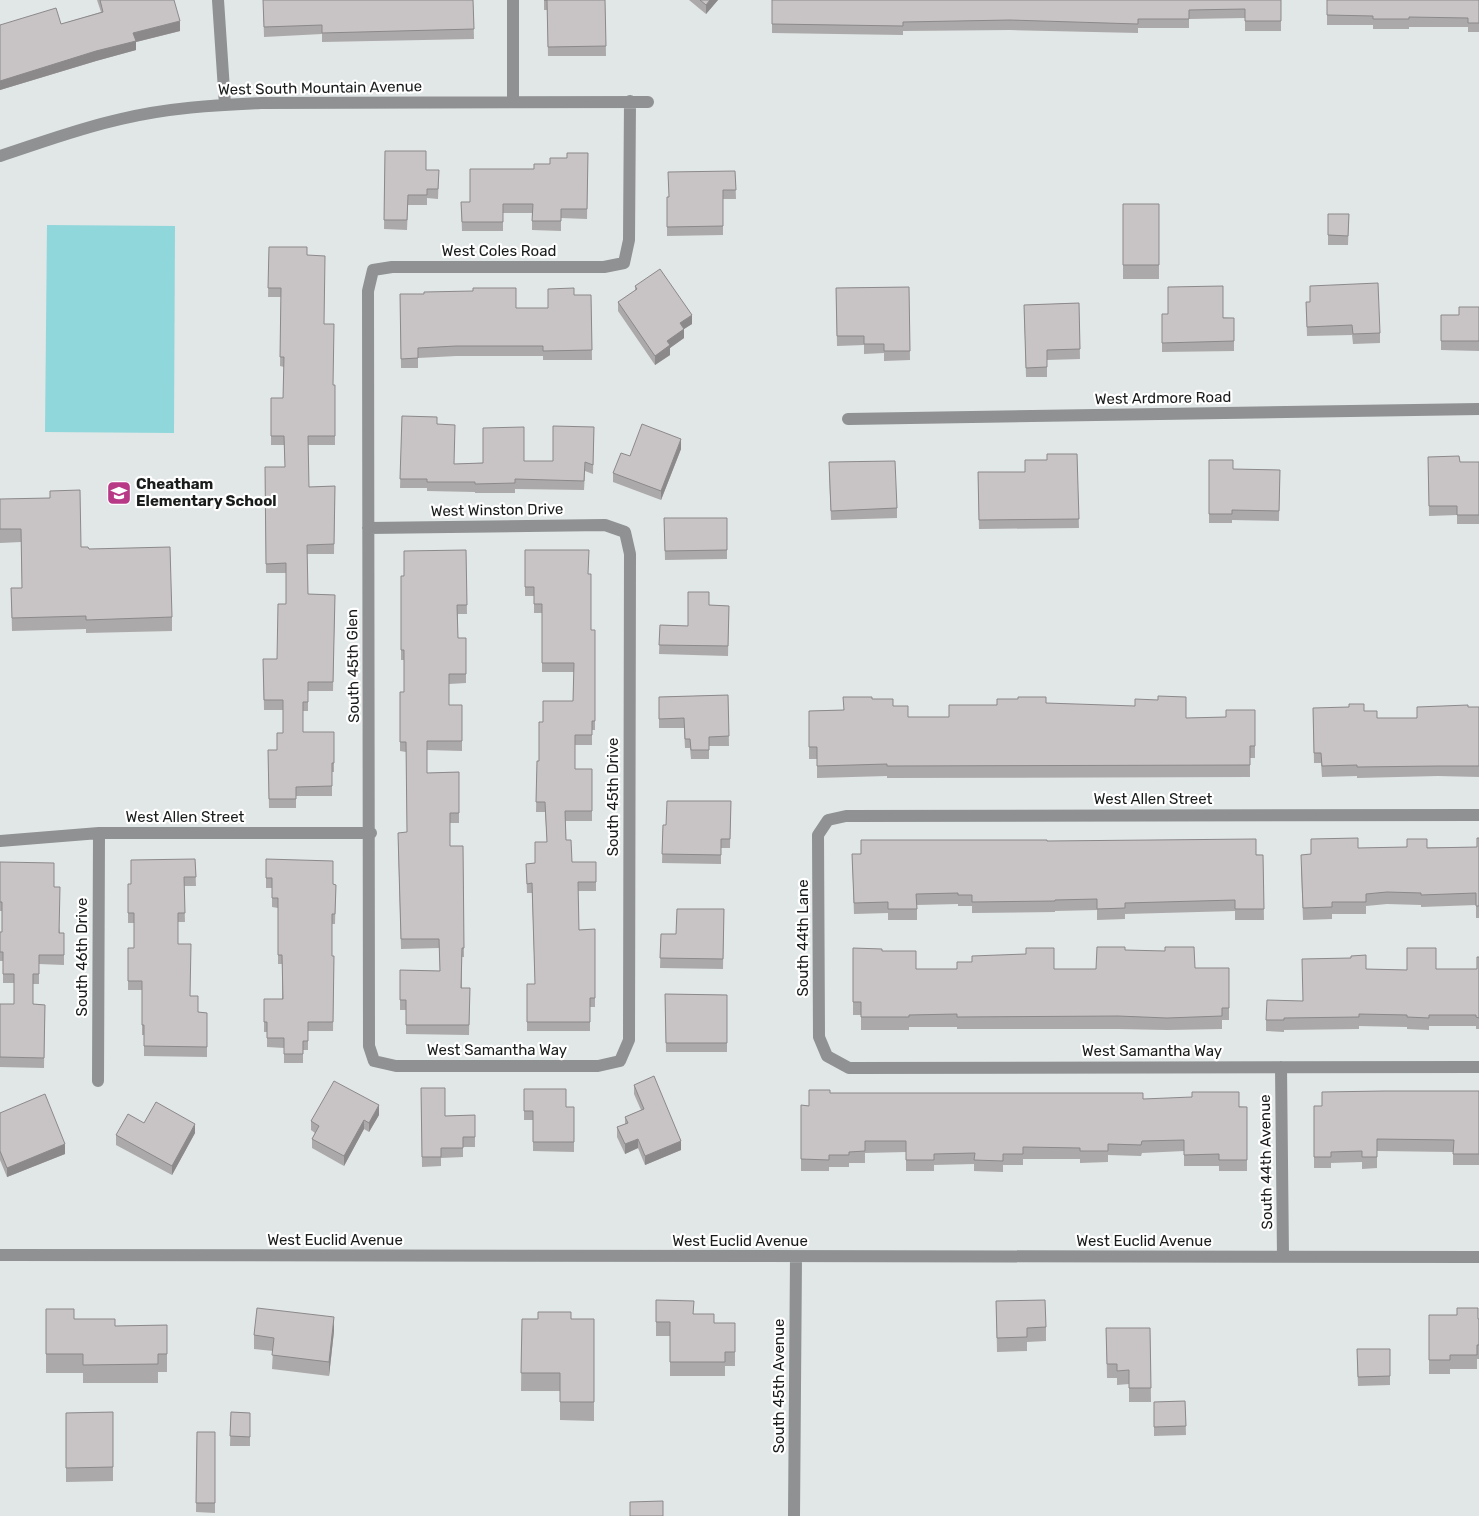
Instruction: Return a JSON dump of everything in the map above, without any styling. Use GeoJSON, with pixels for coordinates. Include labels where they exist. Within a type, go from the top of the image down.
{"type":"FeatureCollection","features":[{"type":"Feature","properties":{"kind":"street"},"geometry":{"type":"LineString","coordinates":[[218,0],[225,104]]}},
{"type":"Feature","properties":{"kind":"street"},"geometry":{"type":"LineString","coordinates":[[513,0],[513,102]]}},
{"type":"Feature","properties":{"kind":"street","name":"West Coles Road"},"geometry":{"type":"LineString","coordinates":[[373,270],[392,266],[604,268],[624,263],[629,240],[630,101]]}},
{"type":"Feature","properties":{"kind":"street","name":"West South Mountain Avenue"},"geometry":{"type":"LineString","coordinates":[[0,156],[121,119],[176,109],[225,104],[648,102]]}},
{"type":"Feature","properties":{"kind":"street","name":"South 45th Glen"},"geometry":{"type":"LineString","coordinates":[[373,270],[368,290],[368,528],[371,833],[369,1046],[374,1062]]}},
{"type":"Feature","properties":{"kind":"street","name":"West Ardmore Road"},"geometry":{"type":"LineString","coordinates":[[848,419],[1479,409]]}},
{"type":"Feature","properties":{"kind":"street","name":"West Winston Drive"},"geometry":{"type":"LineString","coordinates":[[368,528],[605,525],[625,532]]}},
{"type":"Feature","properties":{"kind":"street","name":"South 45th Drive"},"geometry":{"type":"LineString","coordinates":[[620,1060],[629,1040],[630,554],[625,532]]}},
{"type":"Feature","properties":{"kind":"street","name":"West Allen Street"},"geometry":{"type":"LineString","coordinates":[[828,820],[846,816],[1479,816]]}},
{"type":"Feature","properties":{"kind":"street","name":"South 44th Lane"},"geometry":{"type":"LineString","coordinates":[[827,1056],[820,1038],[818,835],[828,820]]}},
{"type":"Feature","properties":{"kind":"street","name":"West Allen Street"},"geometry":{"type":"LineString","coordinates":[[0,841],[99,833],[371,833]]}},
{"type":"Feature","properties":{"kind":"street","name":"South 46th Drive"},"geometry":{"type":"LineString","coordinates":[[98,1081],[99,833]]}},
{"type":"Feature","properties":{"kind":"street","name":"West Samantha Way"},"geometry":{"type":"LineString","coordinates":[[827,1056],[849,1068],[1479,1067]]}},
{"type":"Feature","properties":{"kind":"street","name":"West Samantha Way"},"geometry":{"type":"LineString","coordinates":[[374,1062],[396,1066],[598,1066],[620,1060]]}},
{"type":"Feature","properties":{"kind":"street","name":"South 44th Avenue"},"geometry":{"type":"LineString","coordinates":[[1281,1067],[1283,1257]]}},
{"type":"Feature","properties":{"kind":"street","name":"West Euclid Avenue"},"geometry":{"type":"LineString","coordinates":[[0,1255],[1479,1256]]}},
{"type":"Feature","properties":{"kind":"street","name":"South 45th Avenue"},"geometry":{"type":"LineString","coordinates":[[794,1516],[796,1257]]}},
{"type":"Feature","properties":{"kind":"shaded area"},"geometry":{"type":"Polygon","coordinates":[[[47,225],[175,226],[174,433],[45,432],[47,225]]]}},
{"type":"Feature","properties":{"kind":"building"},"geometry":{"type":"Polygon","coordinates":[[[100,0],[174,0],[180,21],[133,33],[136,41],[96,51],[0,81],[0,25],[56,8],[61,24],[103,12],[100,0]]]}},
{"type":"Feature","properties":{"kind":"building"},"geometry":{"type":"Polygon","coordinates":[[[263,0],[473,0],[474,29],[322,33],[322,25],[264,27],[263,0]]]}},
{"type":"Feature","properties":{"kind":"building"},"geometry":{"type":"Polygon","coordinates":[[[547,0],[605,0],[606,46],[548,47],[547,0]]]}},
{"type":"Feature","properties":{"kind":"building"},"geometry":{"type":"Polygon","coordinates":[[[700,0],[710,0],[706,5],[700,0]]]}},
{"type":"Feature","properties":{"kind":"building"},"geometry":{"type":"Polygon","coordinates":[[[772,0],[1281,0],[1281,21],[1245,21],[1245,9],[1189,10],[1189,19],[1138,19],[1138,24],[1010,20],[903,22],[903,26],[772,24],[772,0]]]}},
{"type":"Feature","properties":{"kind":"building"},"geometry":{"type":"Polygon","coordinates":[[[1327,0],[1479,0],[1479,23],[1468,23],[1468,18],[1409,17],[1409,19],[1373,19],[1373,16],[1327,15],[1327,0]]]}},
{"type":"Feature","properties":{"kind":"building"},"geometry":{"type":"Polygon","coordinates":[[[385,151],[426,151],[426,170],[439,170],[438,189],[427,189],[427,195],[408,195],[407,220],[384,220],[385,151]]]}},
{"type":"Feature","properties":{"kind":"building"},"geometry":{"type":"Polygon","coordinates":[[[567,153],[588,153],[587,209],[561,209],[561,221],[532,221],[533,204],[503,204],[503,222],[462,222],[461,202],[470,202],[470,169],[534,169],[534,164],[550,164],[550,158],[567,158],[567,153]]]}},
{"type":"Feature","properties":{"kind":"building"},"geometry":{"type":"Polygon","coordinates":[[[735,171],[736,190],[723,190],[723,226],[667,227],[668,172],[735,171]]]}},
{"type":"Feature","properties":{"kind":"building"},"geometry":{"type":"Polygon","coordinates":[[[1123,204],[1159,204],[1159,265],[1123,265],[1123,204]]]}},
{"type":"Feature","properties":{"kind":"building"},"geometry":{"type":"Polygon","coordinates":[[[1328,214],[1349,214],[1348,236],[1328,235],[1328,214]]]}},
{"type":"Feature","properties":{"kind":"building"},"geometry":{"type":"Polygon","coordinates":[[[269,247],[307,247],[307,255],[325,256],[324,324],[334,324],[333,385],[335,385],[335,436],[308,436],[309,487],[335,486],[334,544],[307,545],[308,594],[335,595],[333,682],[308,682],[308,702],[303,702],[303,732],[334,732],[334,763],[332,763],[332,786],[296,787],[296,799],[269,799],[268,750],[277,750],[277,733],[283,733],[283,700],[264,700],[263,659],[277,659],[278,604],[286,604],[286,563],[266,564],[265,467],[285,467],[284,436],[271,436],[271,398],[283,398],[284,357],[280,357],[281,288],[268,288],[269,247]]]}},
{"type":"Feature","properties":{"kind":"building"},"geometry":{"type":"Polygon","coordinates":[[[660,269],[692,315],[680,323],[684,329],[667,341],[670,345],[655,356],[618,302],[637,289],[635,286],[660,269]]]}},
{"type":"Feature","properties":{"kind":"building"},"geometry":{"type":"Polygon","coordinates":[[[1378,283],[1380,333],[1353,334],[1352,325],[1307,327],[1306,302],[1310,302],[1310,286],[1378,283]]]}},
{"type":"Feature","properties":{"kind":"building"},"geometry":{"type":"Polygon","coordinates":[[[1223,286],[1223,318],[1234,318],[1234,341],[1162,343],[1162,314],[1168,314],[1168,287],[1223,286]]]}},
{"type":"Feature","properties":{"kind":"building"},"geometry":{"type":"Polygon","coordinates":[[[909,287],[910,351],[884,351],[884,344],[864,344],[864,336],[837,336],[836,288],[909,287]]]}},
{"type":"Feature","properties":{"kind":"building"},"geometry":{"type":"Polygon","coordinates":[[[473,288],[516,288],[516,308],[548,308],[548,289],[574,288],[574,295],[591,295],[592,350],[543,351],[543,346],[456,346],[418,348],[418,358],[401,359],[400,294],[473,291],[473,288]]]}},
{"type":"Feature","properties":{"kind":"building"},"geometry":{"type":"Polygon","coordinates":[[[1079,303],[1080,349],[1047,350],[1047,367],[1026,368],[1024,305],[1079,303]]]}},
{"type":"Feature","properties":{"kind":"building"},"geometry":{"type":"Polygon","coordinates":[[[1459,307],[1479,307],[1479,341],[1441,341],[1441,315],[1459,315],[1459,307]]]}},
{"type":"Feature","properties":{"kind":"building"},"geometry":{"type":"Polygon","coordinates":[[[402,416],[437,417],[437,424],[455,425],[454,464],[483,463],[483,428],[524,427],[524,461],[553,461],[553,426],[594,427],[593,465],[585,462],[584,481],[515,479],[515,483],[475,484],[475,482],[427,482],[427,479],[400,479],[402,416]]]}},
{"type":"Feature","properties":{"kind":"building"},"geometry":{"type":"Polygon","coordinates":[[[642,424],[681,439],[661,491],[613,473],[621,453],[630,456],[642,424]]]}},
{"type":"Feature","properties":{"kind":"building"},"geometry":{"type":"Polygon","coordinates":[[[1047,454],[1077,454],[1079,519],[979,520],[978,472],[1025,472],[1025,460],[1047,460],[1047,454]]]}},
{"type":"Feature","properties":{"kind":"building"},"geometry":{"type":"Polygon","coordinates":[[[1459,456],[1460,462],[1479,462],[1479,515],[1457,515],[1457,506],[1429,506],[1428,457],[1459,456]]]}},
{"type":"Feature","properties":{"kind":"building"},"geometry":{"type":"Polygon","coordinates":[[[1209,460],[1233,460],[1233,469],[1280,470],[1279,511],[1232,510],[1232,514],[1209,514],[1209,460]]]}},
{"type":"Feature","properties":{"kind":"building"},"geometry":{"type":"Polygon","coordinates":[[[895,461],[897,508],[831,511],[829,462],[895,461]]]}},
{"type":"Feature","properties":{"kind":"building"},"geometry":{"type":"Polygon","coordinates":[[[80,490],[81,547],[88,547],[89,549],[170,547],[172,617],[86,620],[86,616],[12,618],[11,588],[22,588],[21,529],[0,529],[0,499],[50,498],[50,491],[80,490]]]}},
{"type":"Feature","properties":{"kind":"building"},"geometry":{"type":"Polygon","coordinates":[[[664,518],[727,518],[727,550],[665,551],[664,518]]]}},
{"type":"Feature","properties":{"kind":"building"},"geometry":{"type":"Polygon","coordinates":[[[466,550],[467,605],[457,605],[458,638],[466,638],[466,674],[449,674],[449,705],[462,705],[462,741],[427,741],[427,773],[459,772],[459,813],[450,813],[450,846],[463,846],[464,948],[462,948],[461,988],[470,988],[469,1025],[406,1025],[406,1000],[400,1000],[400,970],[440,971],[439,939],[401,939],[398,833],[407,832],[406,742],[400,742],[400,692],[404,692],[404,650],[401,650],[401,576],[404,576],[404,551],[466,550]]]}},
{"type":"Feature","properties":{"kind":"building"},"geometry":{"type":"Polygon","coordinates":[[[525,550],[589,550],[588,574],[591,574],[591,630],[595,630],[595,721],[592,721],[592,735],[575,735],[575,769],[592,769],[592,811],[565,811],[566,840],[571,840],[572,862],[596,862],[596,882],[578,882],[579,930],[595,929],[595,998],[590,998],[590,1022],[527,1022],[527,984],[535,984],[532,883],[527,884],[526,864],[535,863],[535,842],[547,842],[545,802],[536,802],[539,722],[543,722],[543,701],[573,701],[574,663],[542,663],[542,604],[534,604],[534,587],[525,587],[525,550]]]}},
{"type":"Feature","properties":{"kind":"building"},"geometry":{"type":"Polygon","coordinates":[[[688,592],[709,592],[709,605],[729,606],[728,646],[659,645],[660,625],[688,626],[688,592]]]}},
{"type":"Feature","properties":{"kind":"building"},"geometry":{"type":"Polygon","coordinates":[[[728,695],[729,736],[709,737],[709,750],[691,750],[690,739],[685,739],[684,718],[659,719],[659,697],[728,695]]]}},
{"type":"Feature","properties":{"kind":"building"},"geometry":{"type":"Polygon","coordinates":[[[1158,696],[1186,697],[1186,718],[1226,717],[1226,710],[1255,710],[1255,746],[1250,746],[1250,765],[887,766],[887,764],[817,766],[817,747],[809,747],[809,711],[844,710],[843,697],[893,699],[893,706],[908,706],[908,717],[949,717],[949,705],[997,705],[997,699],[1046,697],[1046,703],[1135,706],[1135,699],[1158,700],[1158,696]]]}},
{"type":"Feature","properties":{"kind":"building"},"geometry":{"type":"Polygon","coordinates":[[[1349,704],[1364,704],[1364,711],[1377,711],[1377,718],[1417,718],[1417,707],[1468,705],[1468,707],[1479,707],[1479,766],[1322,766],[1321,753],[1314,753],[1313,708],[1349,707],[1349,704]]]}},
{"type":"Feature","properties":{"kind":"building"},"geometry":{"type":"Polygon","coordinates":[[[667,801],[731,801],[730,839],[721,839],[721,855],[662,854],[663,825],[666,825],[667,801]]]}},
{"type":"Feature","properties":{"kind":"building"},"geometry":{"type":"Polygon","coordinates":[[[1358,838],[1358,848],[1407,847],[1407,839],[1427,839],[1427,848],[1477,847],[1477,838],[1479,838],[1479,906],[1476,906],[1476,893],[1421,895],[1421,893],[1387,892],[1366,894],[1366,902],[1332,902],[1332,907],[1303,908],[1301,855],[1311,854],[1311,839],[1358,838]]]}},
{"type":"Feature","properties":{"kind":"building"},"geometry":{"type":"Polygon","coordinates":[[[1256,839],[1256,855],[1263,855],[1264,909],[1235,909],[1235,900],[1125,903],[1125,908],[1097,909],[1097,899],[972,902],[972,895],[958,895],[958,893],[916,894],[917,909],[888,909],[888,902],[854,903],[852,854],[861,854],[861,840],[1256,839]]]}},
{"type":"Feature","properties":{"kind":"building"},"geometry":{"type":"Polygon","coordinates":[[[195,859],[196,877],[184,877],[185,913],[178,913],[178,944],[191,944],[190,996],[198,996],[198,1012],[207,1013],[207,1047],[144,1046],[142,981],[128,981],[128,948],[134,948],[134,913],[128,913],[128,884],[131,884],[131,860],[195,859]]]}},
{"type":"Feature","properties":{"kind":"building"},"geometry":{"type":"Polygon","coordinates":[[[266,859],[333,861],[333,884],[336,885],[335,914],[332,914],[332,956],[334,956],[333,1022],[308,1022],[308,1041],[303,1041],[303,1054],[284,1054],[284,1038],[267,1038],[267,1022],[264,1022],[264,999],[283,999],[282,955],[278,955],[278,898],[272,898],[272,878],[266,878],[266,859]]]}},
{"type":"Feature","properties":{"kind":"building"},"geometry":{"type":"Polygon","coordinates":[[[0,862],[54,863],[54,887],[60,887],[59,933],[64,933],[64,955],[39,955],[39,974],[33,974],[33,1004],[45,1005],[44,1058],[0,1057],[0,1004],[14,1004],[14,974],[3,974],[3,952],[0,952],[2,902],[0,902],[0,862]]]}},
{"type":"Feature","properties":{"kind":"building"},"geometry":{"type":"Polygon","coordinates":[[[677,909],[724,909],[723,959],[660,958],[661,934],[676,934],[677,909]]]}},
{"type":"Feature","properties":{"kind":"building"},"geometry":{"type":"Polygon","coordinates":[[[1097,947],[1125,947],[1125,950],[1165,951],[1165,947],[1194,947],[1195,968],[1229,968],[1229,1008],[1222,1008],[1222,1016],[1167,1018],[1118,1016],[957,1017],[957,1014],[861,1017],[861,1002],[853,1002],[853,948],[882,949],[882,951],[916,951],[916,969],[957,969],[957,962],[972,962],[972,956],[1026,954],[1026,948],[1054,948],[1054,969],[1096,969],[1097,947]]]}},
{"type":"Feature","properties":{"kind":"building"},"geometry":{"type":"Polygon","coordinates":[[[1407,948],[1436,948],[1436,969],[1477,969],[1477,957],[1479,957],[1479,1018],[1476,1015],[1429,1015],[1429,1018],[1407,1017],[1407,1015],[1359,1014],[1359,1017],[1266,1020],[1267,1000],[1303,1001],[1302,959],[1351,958],[1351,956],[1366,955],[1366,969],[1407,970],[1407,948]]]}},
{"type":"Feature","properties":{"kind":"building"},"geometry":{"type":"Polygon","coordinates":[[[665,994],[727,995],[727,1043],[666,1043],[665,994]]]}},
{"type":"Feature","properties":{"kind":"building"},"geometry":{"type":"Polygon","coordinates":[[[654,1076],[681,1141],[645,1156],[638,1139],[625,1144],[617,1127],[628,1123],[625,1117],[644,1109],[634,1085],[654,1076]]]}},
{"type":"Feature","properties":{"kind":"building"},"geometry":{"type":"Polygon","coordinates":[[[334,1081],[379,1105],[369,1123],[364,1120],[344,1156],[312,1139],[319,1126],[311,1121],[334,1081]]]}},
{"type":"Feature","properties":{"kind":"building"},"geometry":{"type":"Polygon","coordinates":[[[421,1088],[445,1088],[445,1116],[475,1115],[475,1137],[463,1137],[463,1148],[441,1148],[441,1157],[422,1157],[421,1088]]]}},
{"type":"Feature","properties":{"kind":"building"},"geometry":{"type":"Polygon","coordinates":[[[524,1089],[566,1089],[566,1107],[574,1107],[574,1142],[533,1142],[533,1111],[524,1111],[524,1089]]]}},
{"type":"Feature","properties":{"kind":"building"},"geometry":{"type":"Polygon","coordinates":[[[809,1090],[830,1090],[830,1093],[1143,1093],[1143,1099],[1192,1097],[1192,1092],[1239,1092],[1239,1107],[1247,1107],[1247,1160],[1219,1160],[1219,1154],[1184,1155],[1184,1140],[1142,1141],[1141,1145],[1108,1144],[1108,1151],[1080,1151],[1080,1148],[1023,1147],[1023,1154],[1003,1154],[1003,1161],[974,1160],[975,1153],[934,1154],[934,1160],[906,1160],[906,1141],[865,1141],[865,1151],[849,1152],[849,1155],[829,1155],[829,1160],[801,1159],[801,1105],[809,1106],[809,1090]]]}},
{"type":"Feature","properties":{"kind":"building"},"geometry":{"type":"Polygon","coordinates":[[[1479,1091],[1479,1154],[1453,1154],[1454,1140],[1377,1139],[1377,1157],[1362,1157],[1362,1151],[1331,1152],[1331,1157],[1314,1157],[1314,1106],[1322,1106],[1322,1092],[1479,1091]]]}},
{"type":"Feature","properties":{"kind":"building"},"geometry":{"type":"Polygon","coordinates":[[[45,1094],[65,1144],[7,1168],[0,1151],[0,1113],[45,1094]]]}},
{"type":"Feature","properties":{"kind":"building"},"geometry":{"type":"Polygon","coordinates":[[[156,1102],[195,1124],[172,1166],[116,1135],[128,1114],[144,1123],[156,1102]]]}},
{"type":"Feature","properties":{"kind":"building"},"geometry":{"type":"Polygon","coordinates":[[[656,1300],[694,1301],[693,1314],[714,1314],[714,1323],[735,1323],[735,1352],[725,1352],[725,1362],[670,1362],[670,1322],[656,1322],[656,1300]]]}},
{"type":"Feature","properties":{"kind":"building"},"geometry":{"type":"Polygon","coordinates":[[[1045,1300],[1046,1327],[1027,1328],[1027,1337],[997,1338],[996,1301],[1045,1300]]]}},
{"type":"Feature","properties":{"kind":"building"},"geometry":{"type":"Polygon","coordinates":[[[257,1308],[334,1317],[329,1362],[272,1355],[274,1338],[254,1335],[257,1308]]]}},
{"type":"Feature","properties":{"kind":"building"},"geometry":{"type":"Polygon","coordinates":[[[1457,1308],[1478,1308],[1479,1345],[1477,1345],[1477,1355],[1450,1355],[1450,1360],[1429,1360],[1429,1315],[1457,1315],[1457,1308]]]}},
{"type":"Feature","properties":{"kind":"building"},"geometry":{"type":"Polygon","coordinates":[[[46,1309],[74,1309],[74,1319],[115,1319],[115,1326],[167,1325],[167,1354],[158,1354],[158,1364],[83,1365],[83,1354],[46,1354],[46,1309]]]}},
{"type":"Feature","properties":{"kind":"building"},"geometry":{"type":"Polygon","coordinates":[[[538,1312],[571,1312],[571,1319],[594,1319],[594,1402],[560,1402],[560,1373],[521,1373],[522,1319],[538,1319],[538,1312]]]}},
{"type":"Feature","properties":{"kind":"building"},"geometry":{"type":"Polygon","coordinates":[[[1106,1328],[1150,1328],[1151,1388],[1129,1388],[1129,1370],[1117,1371],[1117,1364],[1107,1364],[1106,1328]]]}},
{"type":"Feature","properties":{"kind":"building"},"geometry":{"type":"Polygon","coordinates":[[[1357,1349],[1390,1349],[1390,1376],[1358,1377],[1357,1349]]]}},
{"type":"Feature","properties":{"kind":"building"},"geometry":{"type":"Polygon","coordinates":[[[1185,1401],[1186,1426],[1154,1427],[1154,1402],[1185,1401]]]}},
{"type":"Feature","properties":{"kind":"building"},"geometry":{"type":"Polygon","coordinates":[[[113,1412],[113,1467],[66,1468],[66,1413],[113,1412]]]}},
{"type":"Feature","properties":{"kind":"building"},"geometry":{"type":"Polygon","coordinates":[[[231,1412],[250,1413],[250,1437],[230,1436],[231,1412]]]}},
{"type":"Feature","properties":{"kind":"building"},"geometry":{"type":"Polygon","coordinates":[[[197,1432],[215,1432],[215,1503],[196,1503],[197,1432]]]}},
{"type":"Feature","properties":{"kind":"building"},"geometry":{"type":"Polygon","coordinates":[[[663,1501],[663,1516],[630,1516],[630,1502],[663,1501]]]}},
{"type":"Feature","properties":{"kind":"place","name":"Cheatham Elementary School"},"geometry":{"type":"Point","coordinates":[119,493]}}]}
